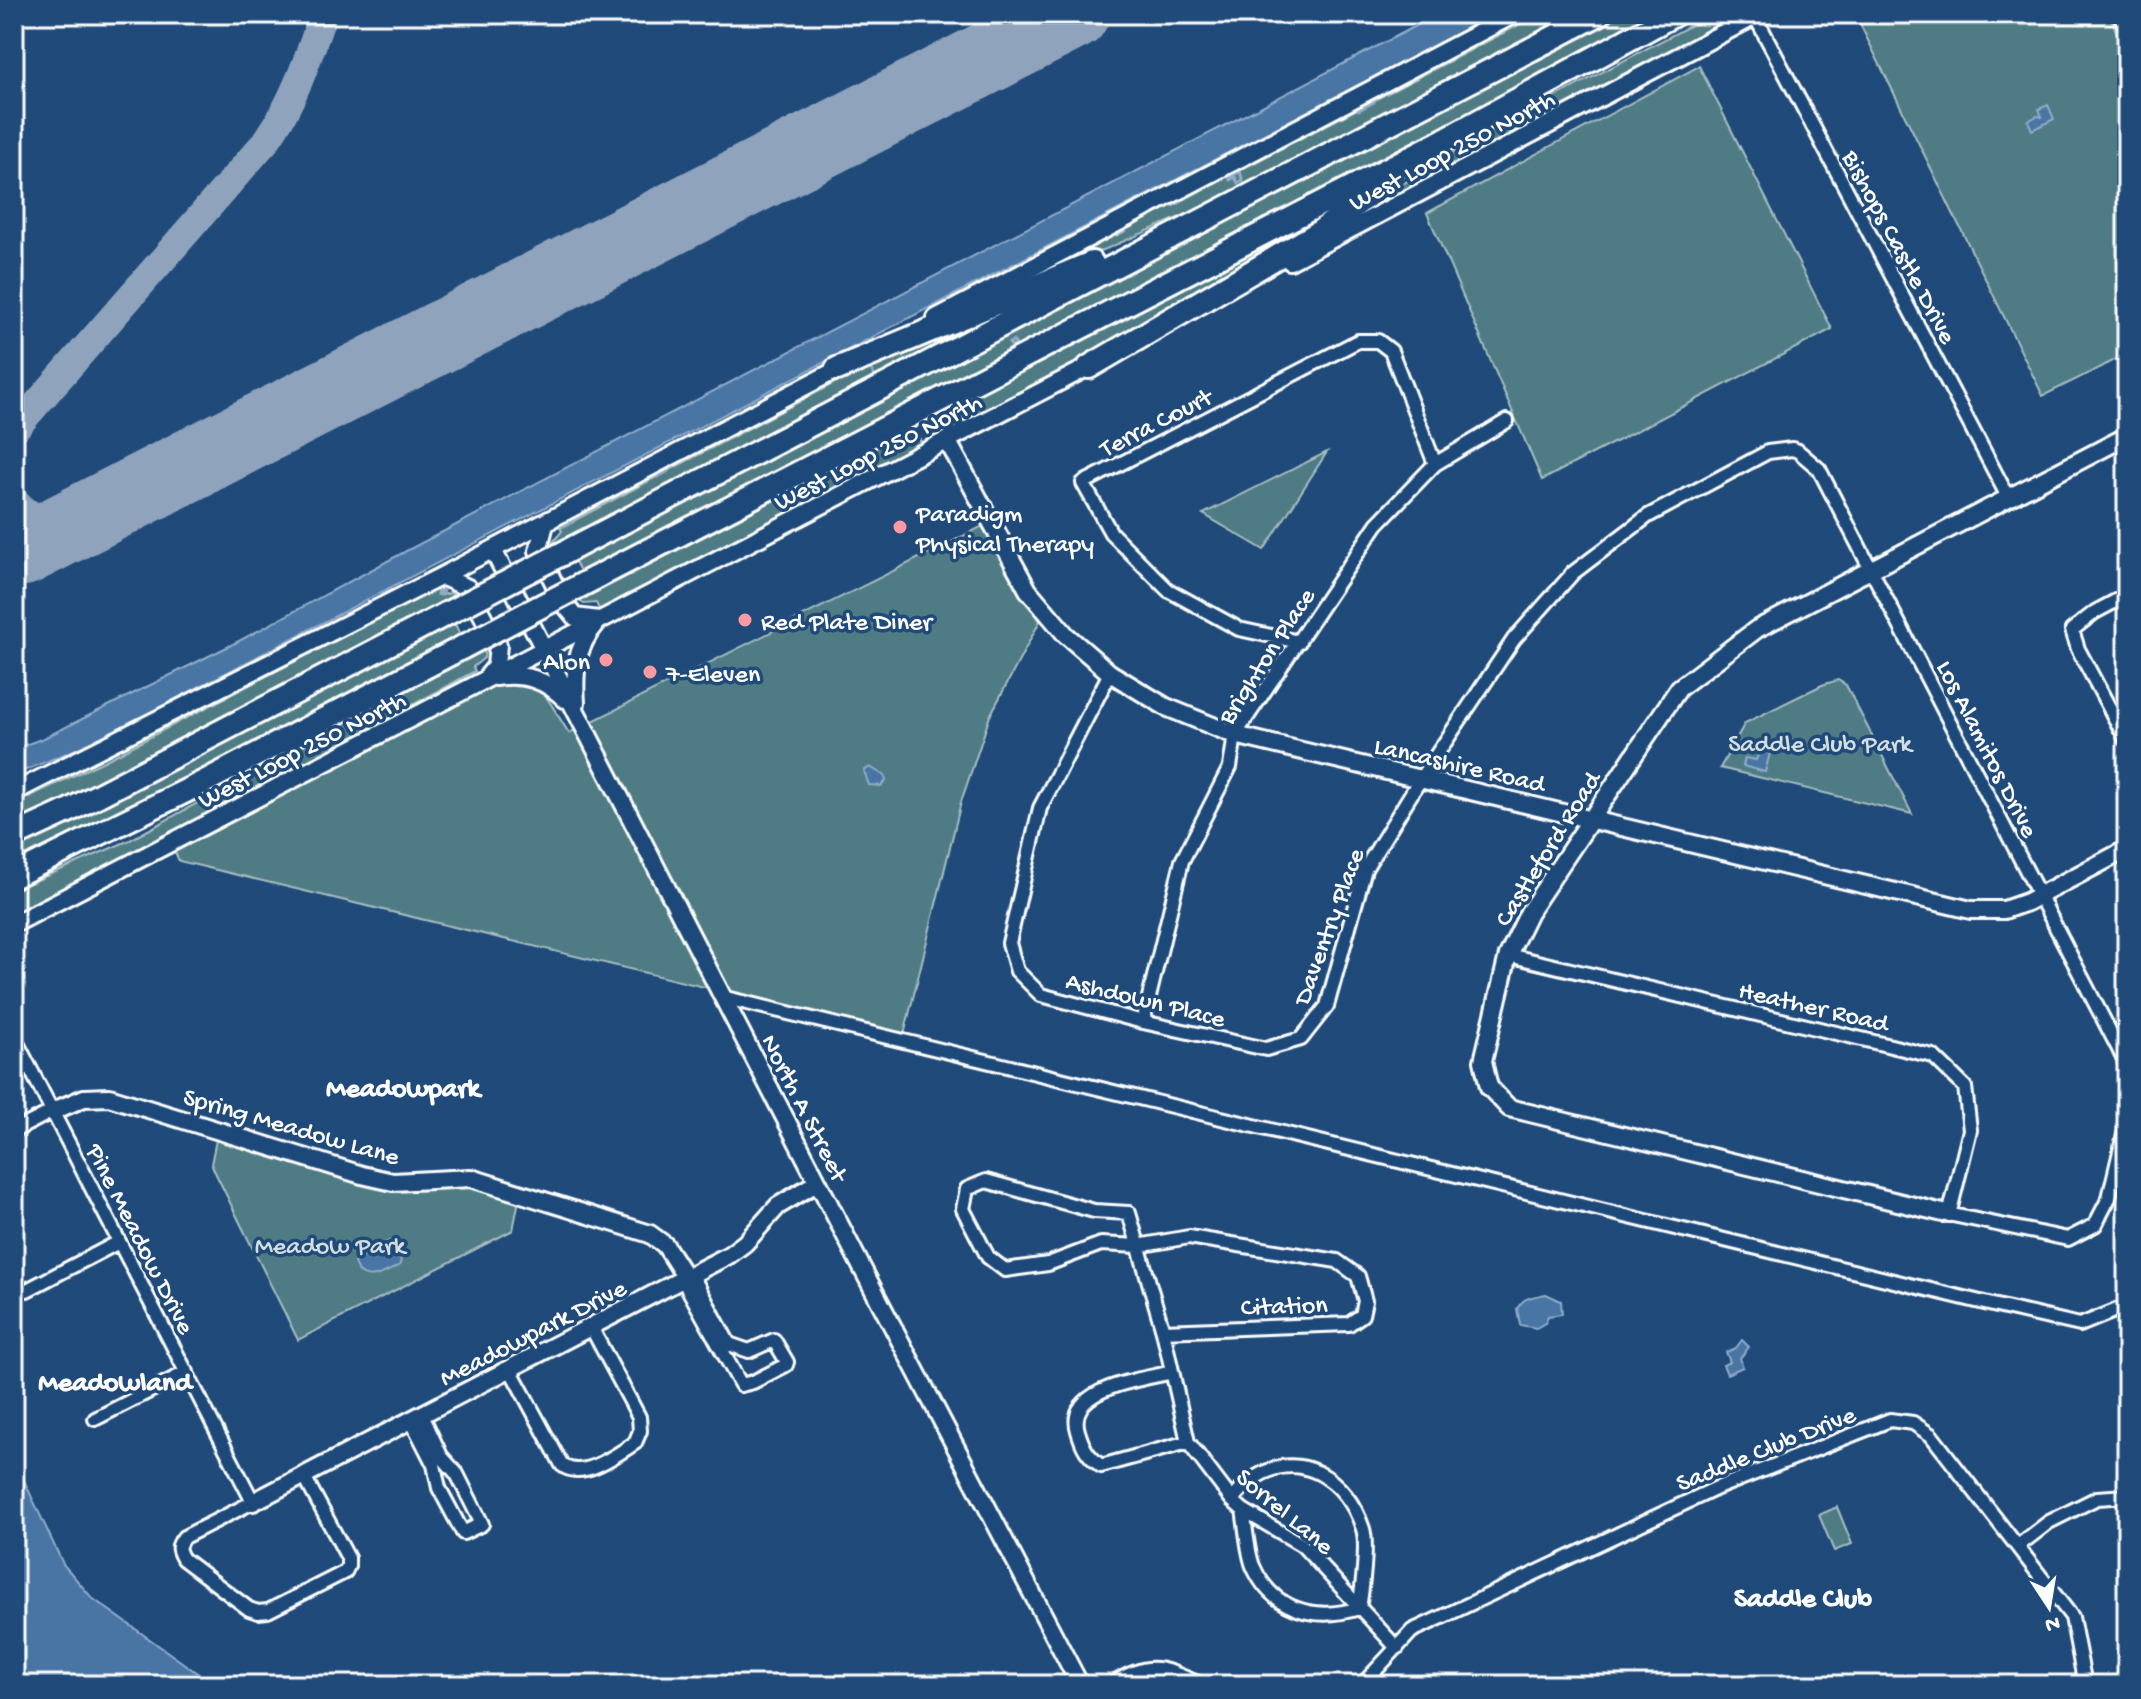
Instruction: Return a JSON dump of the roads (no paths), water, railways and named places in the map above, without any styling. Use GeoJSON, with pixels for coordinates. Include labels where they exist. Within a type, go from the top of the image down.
{"type":"FeatureCollection","features":[{"type":"Feature","properties":{"kind":"highway"},"geometry":{"type":"LineString","coordinates":[[14,836],[68,811],[1599,14]]}},
{"type":"Feature","properties":{"kind":"highway"},"geometry":{"type":"LineString","coordinates":[[14,876],[204,782],[1444,140],[1675,14]]}},
{"type":"Feature","properties":{"kind":"highway"},"geometry":{"type":"LineString","coordinates":[[1089,367],[1318,233],[1444,140]]}},
{"type":"Feature","properties":{"kind":"highway"},"geometry":{"type":"LineString","coordinates":[[837,369],[1244,198]]}},
{"type":"Feature","properties":{"kind":"main road"},"geometry":{"type":"LineString","coordinates":[[14,792],[549,521],[1515,14]]}},
{"type":"Feature","properties":{"kind":"main road"},"geometry":{"type":"LineString","coordinates":[[2122,14],[2127,25]]}},
{"type":"Feature","properties":{"kind":"main road","name":"West Loop 250 North"},"geometry":{"type":"LineString","coordinates":[[14,924],[1089,367],[1757,15]]}},
{"type":"Feature","properties":{"kind":"main road","name":"Castleford Road"},"geometry":{"type":"LineString","coordinates":[[1946,1214],[1509,1108],[1489,1087],[1483,1061],[1508,955],[1529,912],[1679,688],[1757,629],[2127,436]]}},
{"type":"Feature","properties":{"kind":"main road","name":"Lancashire Road"},"geometry":{"type":"LineString","coordinates":[[947,440],[1028,590],[1066,635],[1110,673],[1166,707],[1235,735],[1971,910],[2004,910],[2040,895],[2127,849]]}},
{"type":"Feature","properties":{"kind":"main road"},"geometry":{"type":"LineString","coordinates":[[549,521],[545,524],[538,551],[565,605],[575,617],[599,620]]}},
{"type":"Feature","properties":{"kind":"main road","name":"North A Street"},"geometry":{"type":"LineString","coordinates":[[493,550],[1080,1685]]}},
{"type":"Feature","properties":{"kind":"main road"},"geometry":{"type":"LineString","coordinates":[[438,578],[443,577],[468,588],[498,645],[496,666],[486,679]]}},
{"type":"Feature","properties":{"kind":"main road"},"geometry":{"type":"LineString","coordinates":[[576,712],[574,678],[577,656],[585,636],[599,620]]}},
{"type":"Feature","properties":{"kind":"main road"},"geometry":{"type":"LineString","coordinates":[[486,679],[511,675],[546,682],[576,712]]}},
{"type":"Feature","properties":{"kind":"main road","name":"Spring Meadow Lane"},"geometry":{"type":"LineString","coordinates":[[51,1112],[84,1098],[109,1097],[389,1182],[471,1178],[650,1234],[665,1245],[687,1278]]}},
{"type":"Feature","properties":{"kind":"main road","name":"Meadowpark Drive"},"geometry":{"type":"LineString","coordinates":[[253,1502],[729,1255],[745,1243],[778,1206],[818,1182]]}},
{"type":"Feature","properties":{"kind":"street","name":"Bishops Castle Drive"},"geometry":{"type":"LineString","coordinates":[[1757,15],[2008,497]]}},
{"type":"Feature","properties":{"kind":"street","name":"Terra Court"},"geometry":{"type":"LineString","coordinates":[[1299,642],[1239,629],[1168,590],[1111,533],[1083,483],[1358,341],[1378,341],[1391,351],[1435,464]]}},
{"type":"Feature","properties":{"kind":"street","name":"Brighton Place"},"geometry":{"type":"LineString","coordinates":[[1143,1022],[1182,861],[1230,767],[1235,735],[1377,524],[1435,464],[1507,421]]}},
{"type":"Feature","properties":{"kind":"street","name":"Los Alamitos Drive"},"geometry":{"type":"LineString","coordinates":[[1798,451],[1819,469],[1872,569],[2124,1059],[2127,1074]]}},
{"type":"Feature","properties":{"kind":"street","name":"Daventry Place"},"geometry":{"type":"LineString","coordinates":[[1304,1037],[1327,1006],[1365,869],[1421,778],[1514,639],[1573,573],[1648,516],[1768,452],[1798,451]]}},
{"type":"Feature","properties":{"kind":"street"},"geometry":{"type":"LineString","coordinates":[[2127,595],[2095,612],[2072,630],[2078,649],[2127,741]]}},
{"type":"Feature","properties":{"kind":"street","name":"Ashdown Place"},"geometry":{"type":"LineString","coordinates":[[1110,673],[1040,808],[1009,943],[1017,971],[1041,995],[1143,1022],[1266,1049],[1304,1037]]}},
{"type":"Feature","properties":{"kind":"street","name":"Heather Road"},"geometry":{"type":"LineString","coordinates":[[1508,955],[1933,1056],[1965,1087],[1970,1130],[1946,1214]]}},
{"type":"Feature","properties":{"kind":"street"},"geometry":{"type":"LineString","coordinates":[[722,997],[2080,1325],[2127,1306]]}},
{"type":"Feature","properties":{"kind":"street","name":"Pine Meadow Drive"},"geometry":{"type":"LineString","coordinates":[[14,1037],[253,1502]]}},
{"type":"Feature","properties":{"kind":"street"},"geometry":{"type":"LineString","coordinates":[[14,1131],[51,1112]]}},
{"type":"Feature","properties":{"kind":"street"},"geometry":{"type":"LineString","coordinates":[[2125,1138],[2127,1122]]}},
{"type":"Feature","properties":{"kind":"street","name":"Castleford Road"},"geometry":{"type":"LineString","coordinates":[[1946,1214],[2068,1239],[2095,1225],[2109,1198],[2125,1138]]}},
{"type":"Feature","properties":{"kind":"street"},"geometry":{"type":"LineString","coordinates":[[1138,1246],[1101,1244],[1048,1264],[1005,1270],[988,1257],[963,1209],[967,1189],[986,1181],[1094,1211],[1129,1213],[1163,1331],[1188,1442],[1101,1466],[1084,1452],[1075,1423],[1079,1407],[1096,1392],[1172,1372]]}},
{"type":"Feature","properties":{"kind":"street","name":"Citation"},"geometry":{"type":"LineString","coordinates":[[1138,1246],[1189,1237],[1337,1261],[1358,1276],[1365,1301],[1362,1315],[1349,1324],[1163,1331]]}},
{"type":"Feature","properties":{"kind":"street"},"geometry":{"type":"LineString","coordinates":[[27,1290],[119,1242]]}},
{"type":"Feature","properties":{"kind":"street"},"geometry":{"type":"LineString","coordinates":[[687,1278],[742,1386],[787,1364],[774,1340],[749,1351],[725,1348]]}},
{"type":"Feature","properties":{"kind":"street"},"geometry":{"type":"LineString","coordinates":[[510,1369],[562,1465],[570,1470],[585,1470],[635,1443],[640,1427],[639,1417],[591,1327]]}},
{"type":"Feature","properties":{"kind":"street"},"geometry":{"type":"LineString","coordinates":[[95,1419],[187,1372]]}},
{"type":"Feature","properties":{"kind":"street"},"geometry":{"type":"LineString","coordinates":[[416,1418],[440,1465],[439,1488],[463,1533],[482,1524],[457,1474],[440,1465]]}},
{"type":"Feature","properties":{"kind":"street","name":"Saddle Club Drive"},"geometry":{"type":"LineString","coordinates":[[1362,1685],[1412,1631],[1717,1488],[1890,1420],[1913,1423],[1931,1435],[2072,1617],[2085,1685]]}},
{"type":"Feature","properties":{"kind":"street","name":"Sorrel Lane"},"geometry":{"type":"LineString","coordinates":[[1188,1442],[1232,1500],[1243,1510],[1302,1545],[1397,1648]]}},
{"type":"Feature","properties":{"kind":"street"},"geometry":{"type":"LineString","coordinates":[[1232,1500],[1250,1481],[1275,1470],[1302,1466],[1328,1475],[1351,1501],[1365,1532],[1359,1608],[1309,1615],[1274,1598],[1253,1565],[1243,1510]]}},
{"type":"Feature","properties":{"kind":"street"},"geometry":{"type":"LineString","coordinates":[[253,1502],[184,1537],[178,1550],[183,1559],[249,1609],[258,1612],[268,1611],[345,1572],[348,1566],[348,1558],[304,1476]]}},
{"type":"Feature","properties":{"kind":"street"},"geometry":{"type":"LineString","coordinates":[[2018,1546],[2049,1522],[2097,1498],[2127,1496]]}},
{"type":"Feature","properties":{"kind":"street"},"geometry":{"type":"LineString","coordinates":[[1111,1685],[1128,1673],[1160,1667],[1202,1685]]}},
{"type":"Feature","properties":{"kind":"water"},"geometry":{"type":"Polygon","coordinates":[[[1439,14],[1495,14],[93,742],[14,775],[14,749],[44,738],[239,641],[1439,14]]]}},
{"type":"Feature","properties":{"kind":"water"},"geometry":{"type":"Polygon","coordinates":[[[2048,105],[2054,119],[2032,130],[2028,121],[2042,117],[2039,109],[2048,105]]]}},
{"type":"Feature","properties":{"kind":"water"},"geometry":{"type":"Polygon","coordinates":[[[1759,753],[1770,753],[1765,772],[1743,766],[1745,758],[1756,760],[1759,753]]]}},
{"type":"Feature","properties":{"kind":"water"},"geometry":{"type":"Polygon","coordinates":[[[870,767],[885,776],[886,781],[881,786],[869,785],[864,771],[870,767]]]}},
{"type":"Feature","properties":{"kind":"water"},"geometry":{"type":"Polygon","coordinates":[[[389,1241],[401,1255],[400,1265],[374,1276],[363,1275],[354,1263],[389,1241]]]}},
{"type":"Feature","properties":{"kind":"water"},"geometry":{"type":"Polygon","coordinates":[[[1546,1294],[1561,1301],[1562,1314],[1548,1316],[1545,1323],[1536,1328],[1520,1325],[1517,1309],[1520,1305],[1529,1298],[1546,1294]]]}},
{"type":"Feature","properties":{"kind":"water"},"geometry":{"type":"Polygon","coordinates":[[[1742,1340],[1749,1347],[1740,1358],[1743,1367],[1727,1374],[1723,1365],[1730,1362],[1726,1352],[1736,1348],[1742,1340]]]}},
{"type":"Feature","properties":{"kind":"water"},"geometry":{"type":"Polygon","coordinates":[[[14,1459],[63,1564],[92,1598],[214,1685],[26,1685],[14,1665],[14,1459]]]}},
{"type":"Feature","properties":{"kind":"waterway"},"geometry":{"type":"LineString","coordinates":[[1359,110],[1374,102]]}},
{"type":"Feature","properties":{"kind":"waterway"},"geometry":{"type":"LineString","coordinates":[[1513,127],[1520,133],[1511,138],[1508,129],[1513,127]]}},
{"type":"Feature","properties":{"kind":"waterway"},"geometry":{"type":"LineString","coordinates":[[1240,172],[1243,181],[1238,183],[1235,177],[1230,180],[1229,177],[1240,172]]}},
{"type":"Feature","properties":{"kind":"waterway"},"geometry":{"type":"LineString","coordinates":[[1173,206],[1181,202]]}},
{"type":"Feature","properties":{"kind":"waterway"},"geometry":{"type":"LineString","coordinates":[[1117,235],[1125,231]]}},
{"type":"Feature","properties":{"kind":"waterway"},"geometry":{"type":"LineString","coordinates":[[1013,341],[1016,345],[1012,347],[1009,343],[1013,341]]}},
{"type":"Feature","properties":{"kind":"waterway"},"geometry":{"type":"LineString","coordinates":[[872,371],[876,380]]}},
{"type":"Feature","properties":{"kind":"waterway"},"geometry":{"type":"LineString","coordinates":[[1038,384],[1047,379]]}},
{"type":"Feature","properties":{"kind":"waterway"},"geometry":{"type":"LineString","coordinates":[[957,405],[965,421],[922,444],[913,428],[957,405]]}},
{"type":"Feature","properties":{"kind":"waterway"},"geometry":{"type":"LineString","coordinates":[[757,422],[766,417]]}},
{"type":"Feature","properties":{"kind":"waterway"},"geometry":{"type":"LineString","coordinates":[[902,433],[908,443]]}},
{"type":"Feature","properties":{"kind":"waterway"},"geometry":{"type":"LineString","coordinates":[[658,477],[667,472]]}},
{"type":"Feature","properties":{"kind":"waterway"},"geometry":{"type":"LineString","coordinates":[[860,476],[869,472]]}},
{"type":"Feature","properties":{"kind":"waterway"},"geometry":{"type":"LineString","coordinates":[[770,523],[795,510]]}},
{"type":"Feature","properties":{"kind":"waterway"},"geometry":{"type":"LineString","coordinates":[[564,526],[573,522]]}},
{"type":"Feature","properties":{"kind":"waterway"},"geometry":{"type":"LineString","coordinates":[[639,591],[665,577]]}},
{"type":"Feature","properties":{"kind":"waterway"},"geometry":{"type":"LineString","coordinates":[[438,589],[443,591],[441,595],[437,594],[438,589]]}},
{"type":"Feature","properties":{"kind":"waterway"},"geometry":{"type":"LineString","coordinates":[[423,595],[432,590]]}},
{"type":"Feature","properties":{"kind":"waterway"},"geometry":{"type":"LineString","coordinates":[[386,614],[396,609]]}},
{"type":"Feature","properties":{"kind":"place","name":"Paradigm Physical Therapy"},"geometry":{"type":"Point","coordinates":[900,527]}},
{"type":"Feature","properties":{"kind":"place","name":"Red Plate Diner"},"geometry":{"type":"Point","coordinates":[745,620]}},
{"type":"Feature","properties":{"kind":"place","name":"Alon"},"geometry":{"type":"Point","coordinates":[606,660]}},
{"type":"Feature","properties":{"kind":"place","name":"7-Eleven"},"geometry":{"type":"Point","coordinates":[650,672]}},
{"type":"Feature","properties":{"kind":"district","name":"Meadowpark"},"geometry":{"type":"Point","coordinates":[403,1086]}},
{"type":"Feature","properties":{"kind":"district","name":"Meadowland"},"geometry":{"type":"Point","coordinates":[115,1380]}},
{"type":"Feature","properties":{"kind":"district","name":"Saddle Club"},"geometry":{"type":"Point","coordinates":[1803,1596]}},
{"type":"Feature","properties":{"kind":"park label","name":"Saddle Club Park"},"geometry":{"type":"Point","coordinates":[1820,742]}},
{"type":"Feature","properties":{"kind":"park label","name":"Meadow Park"},"geometry":{"type":"Point","coordinates":[330,1244]}}]}
